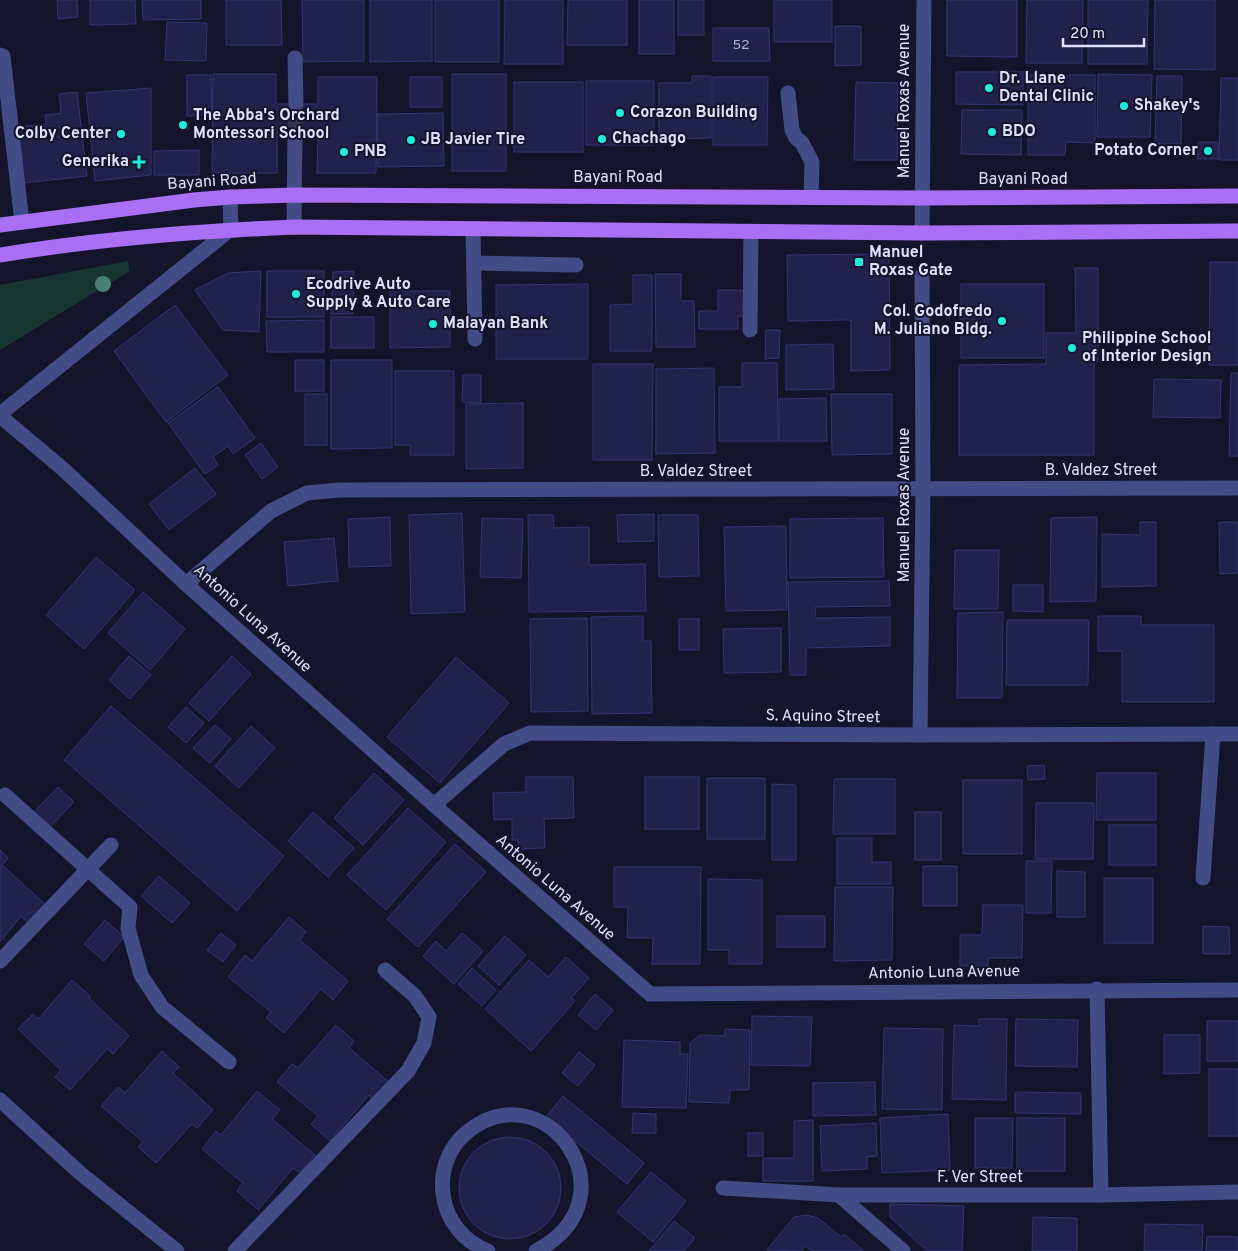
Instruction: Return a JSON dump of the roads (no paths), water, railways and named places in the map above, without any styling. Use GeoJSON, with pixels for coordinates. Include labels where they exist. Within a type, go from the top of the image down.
{"type":"FeatureCollection","features":[{"type":"Feature","properties":{"kind":"main road","name":"Bayani Road"},"geometry":{"type":"LineString","coordinates":[[0,225],[194,200],[294,195],[922,198],[1238,196]]}},
{"type":"Feature","properties":{"kind":"main road"},"geometry":{"type":"LineString","coordinates":[[0,255],[51,247],[231,229],[294,227],[922,233],[1238,231]]}},
{"type":"Feature","properties":{"kind":"street","name":"Manuel Roxas Avenue"},"geometry":{"type":"LineString","coordinates":[[922,233],[924,0]]}},
{"type":"Feature","properties":{"kind":"street"},"geometry":{"type":"LineString","coordinates":[[0,55],[3,56],[22,222]]}},
{"type":"Feature","properties":{"kind":"street"},"geometry":{"type":"LineString","coordinates":[[295,58],[296,104]]}},
{"type":"Feature","properties":{"kind":"street"},"geometry":{"type":"LineString","coordinates":[[788,94],[792,130],[796,138],[802,143],[812,162],[811,197]]}},
{"type":"Feature","properties":{"kind":"street"},"geometry":{"type":"LineString","coordinates":[[294,227],[295,134]]}},
{"type":"Feature","properties":{"kind":"street"},"geometry":{"type":"LineString","coordinates":[[0,415],[231,229],[230,197]]}},
{"type":"Feature","properties":{"kind":"street"},"geometry":{"type":"LineString","coordinates":[[473,228],[475,339]]}},
{"type":"Feature","properties":{"kind":"street"},"geometry":{"type":"LineString","coordinates":[[750,330],[751,232]]}},
{"type":"Feature","properties":{"kind":"street"},"geometry":{"type":"LineString","coordinates":[[474,263],[576,265]]}},
{"type":"Feature","properties":{"kind":"street","name":"Manuel Roxas Avenue"},"geometry":{"type":"LineString","coordinates":[[920,735],[923,490],[922,275]]}},
{"type":"Feature","properties":{"kind":"street","name":"Antonio Luna Avenue"},"geometry":{"type":"LineString","coordinates":[[0,415],[63,469],[186,584],[434,806],[650,994],[1238,990]]}},
{"type":"Feature","properties":{"kind":"street","name":"B. Valdez Street"},"geometry":{"type":"LineString","coordinates":[[186,584],[271,511],[307,493],[339,490],[1238,488]]}},
{"type":"Feature","properties":{"kind":"street","name":"S. Aquino Street"},"geometry":{"type":"LineString","coordinates":[[434,806],[504,744],[530,732],[920,735],[1238,734]]}},
{"type":"Feature","properties":{"kind":"street"},"geometry":{"type":"LineString","coordinates":[[1203,878],[1213,734]]}},
{"type":"Feature","properties":{"kind":"street"},"geometry":{"type":"LineString","coordinates":[[5,795],[130,907],[128,928],[140,975],[162,1007],[229,1062]]}},
{"type":"Feature","properties":{"kind":"street"},"geometry":{"type":"LineString","coordinates":[[0,962],[111,845]]}},
{"type":"Feature","properties":{"kind":"street"},"geometry":{"type":"LineString","coordinates":[[235,1251],[408,1071],[424,1043],[429,1018],[415,996],[385,970]]}},
{"type":"Feature","properties":{"kind":"street"},"geometry":{"type":"LineString","coordinates":[[1098,990],[1101,1195]]}},
{"type":"Feature","properties":{"kind":"street"},"geometry":{"type":"LineString","coordinates":[[0,1100],[80,1173],[178,1251]]}},
{"type":"Feature","properties":{"kind":"street"},"geometry":{"type":"LineString","coordinates":[[488,1251],[470,1247],[459,1232],[450,1217],[444,1201],[442,1184],[447,1160],[460,1138],[473,1127],[488,1120],[504,1116],[521,1116],[538,1120],[552,1128],[565,1140],[580,1169],[579,1203],[573,1219],[557,1238],[536,1251]]}},
{"type":"Feature","properties":{"kind":"street","name":"F. Ver Street"},"geometry":{"type":"LineString","coordinates":[[723,1188],[839,1195],[1101,1195],[1238,1192]]}},
{"type":"Feature","properties":{"kind":"street"},"geometry":{"type":"LineString","coordinates":[[839,1195],[903,1251]]}},
{"type":"Feature","properties":{"kind":"tunnel"},"geometry":{"type":"LineString","coordinates":[[295,134],[296,104]]}},
{"type":"Feature","properties":{"kind":"place","name":"Dr. Llane Dental Clinic"},"geometry":{"type":"Point","coordinates":[989,88]}},
{"type":"Feature","properties":{"kind":"place","name":"Shakey's"},"geometry":{"type":"Point","coordinates":[1124,106]}},
{"type":"Feature","properties":{"kind":"place","name":"Corazon Building"},"geometry":{"type":"Point","coordinates":[620,113]}},
{"type":"Feature","properties":{"kind":"place","name":"The Abba's Orchard Montessori School"},"geometry":{"type":"Point","coordinates":[183,125]}},
{"type":"Feature","properties":{"kind":"place","name":"BDO"},"geometry":{"type":"Point","coordinates":[992,132]}},
{"type":"Feature","properties":{"kind":"place","name":"Colby Center"},"geometry":{"type":"Point","coordinates":[121,134]}},
{"type":"Feature","properties":{"kind":"place","name":"Chachago"},"geometry":{"type":"Point","coordinates":[602,139]}},
{"type":"Feature","properties":{"kind":"place","name":"JB Javier Tire"},"geometry":{"type":"Point","coordinates":[411,140]}},
{"type":"Feature","properties":{"kind":"place","name":"Potato Corner"},"geometry":{"type":"Point","coordinates":[1208,151]}},
{"type":"Feature","properties":{"kind":"place","name":"PNB"},"geometry":{"type":"Point","coordinates":[344,152]}},
{"type":"Feature","properties":{"kind":"place","name":"Generika"},"geometry":{"type":"Point","coordinates":[139,162]}},
{"type":"Feature","properties":{"kind":"place","name":"Manuel Roxas Gate"},"geometry":{"type":"Point","coordinates":[859,262]}},
{"type":"Feature","properties":{"kind":"place","name":"Ecodrive Auto Supply & Auto Care"},"geometry":{"type":"Point","coordinates":[296,294]}},
{"type":"Feature","properties":{"kind":"place","name":"Col. Godofredo M. Juliano Bldg."},"geometry":{"type":"Point","coordinates":[1002,321]}},
{"type":"Feature","properties":{"kind":"place","name":"Malayan Bank"},"geometry":{"type":"Point","coordinates":[433,324]}},
{"type":"Feature","properties":{"kind":"place","name":"Philippine School of Interior Design"},"geometry":{"type":"Point","coordinates":[1072,348]}}]}
